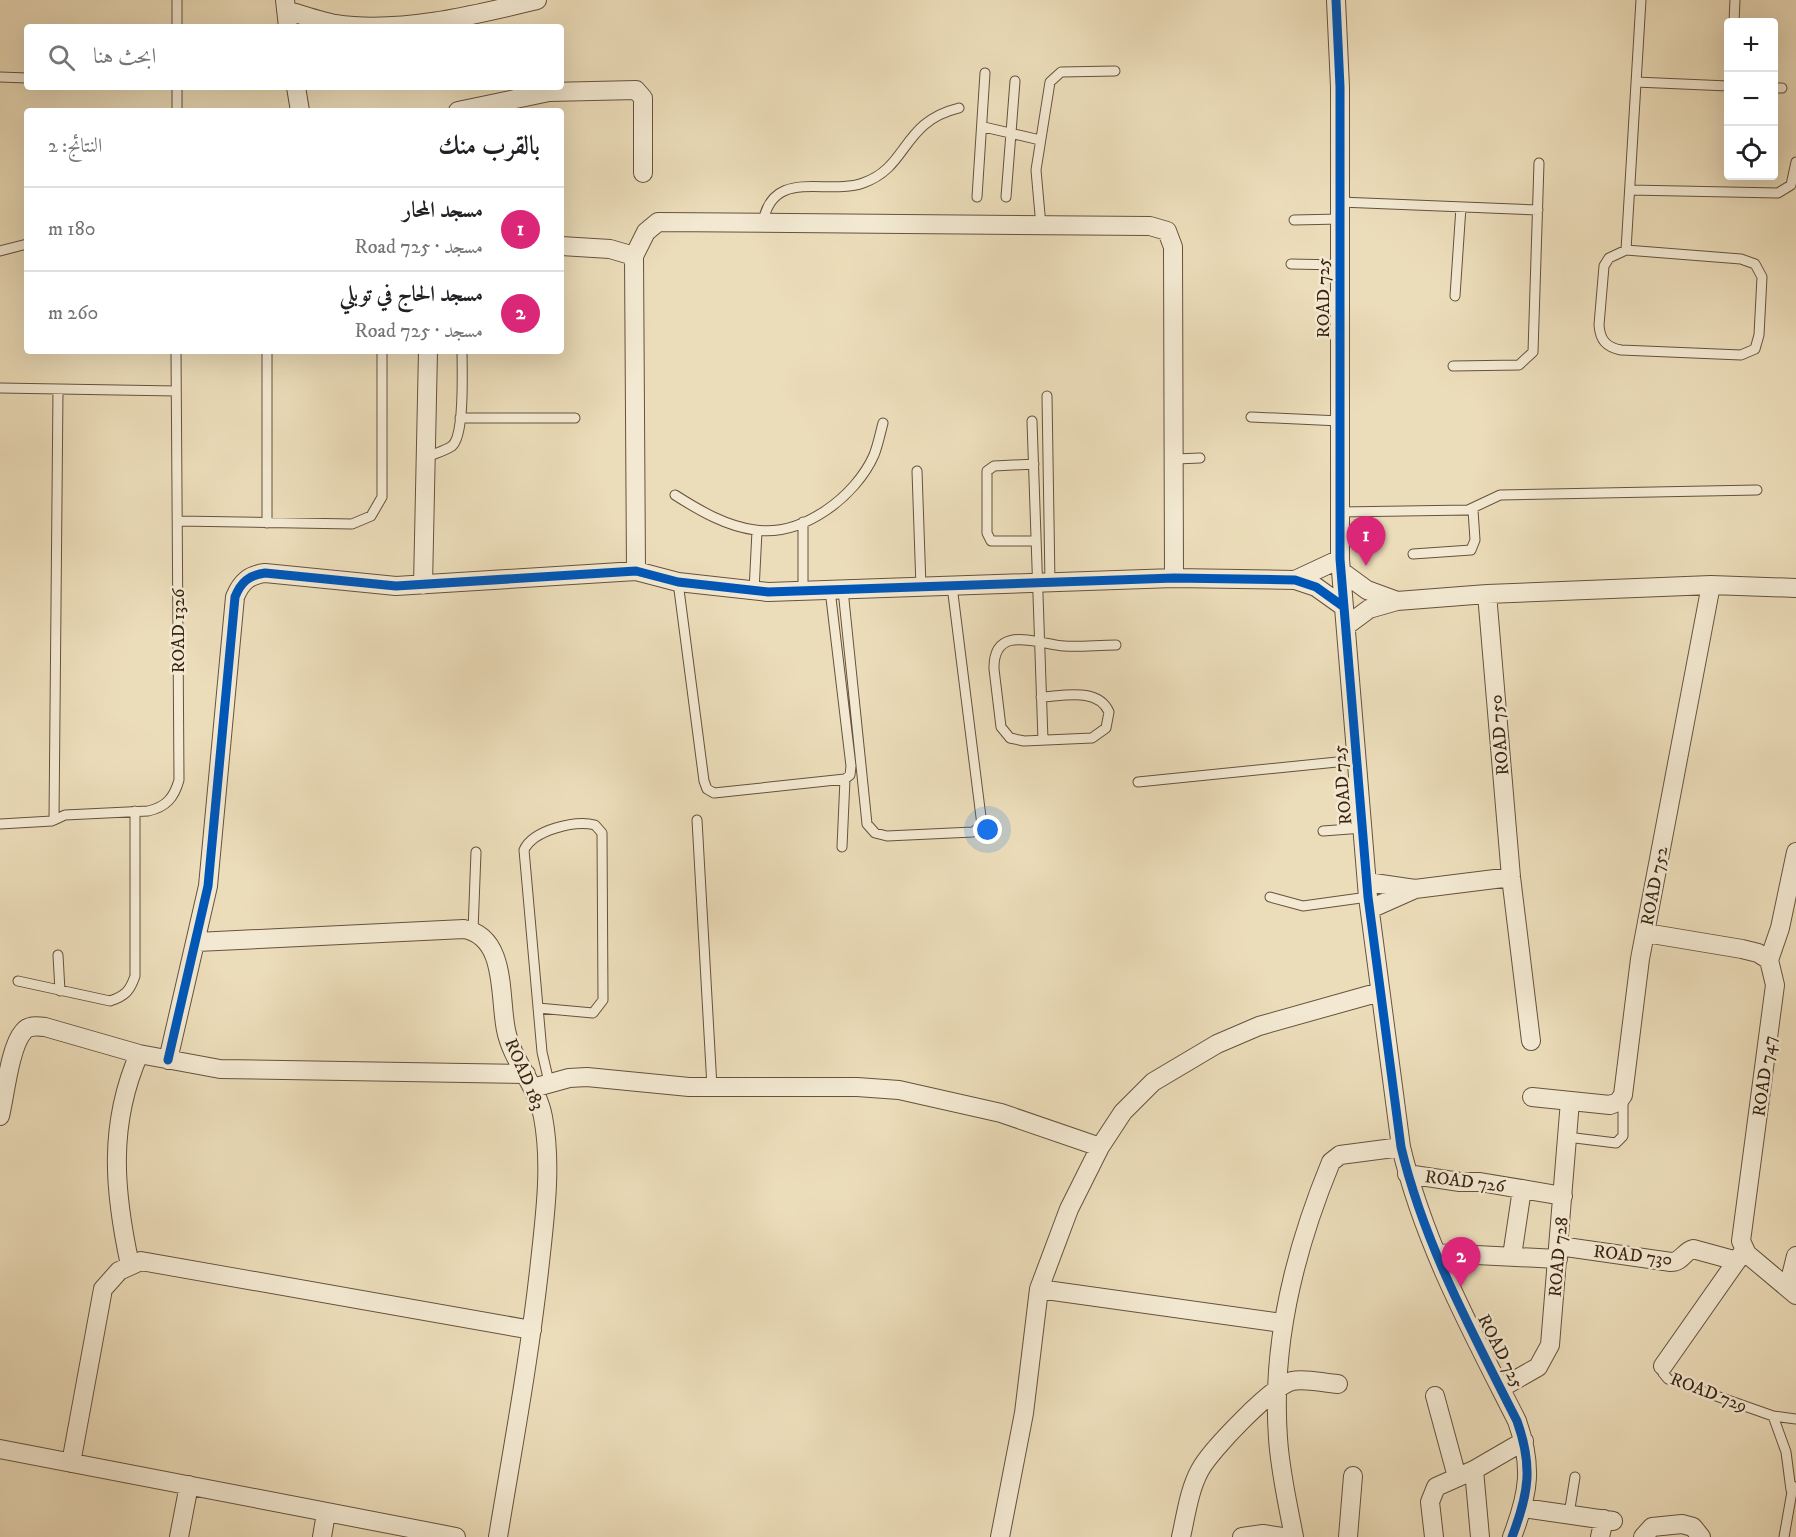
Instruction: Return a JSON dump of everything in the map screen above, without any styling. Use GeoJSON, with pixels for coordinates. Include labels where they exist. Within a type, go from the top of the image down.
{"type":"FeatureCollection","features":[{"type":"Feature","properties":{"kind":"street"},"geometry":{"type":"LineString","coordinates":[[390,24],[463,18],[537,0]]}},
{"type":"Feature","properties":{"kind":"street","name":"ROAD 725"},"geometry":{"type":"LineString","coordinates":[[1336,0],[1340,87],[1341,565],[1368,896],[1401,1147],[1407,1174],[1436,1253],[1524,1441],[1528,1477],[1523,1508],[1512,1537]]}},
{"type":"Feature","properties":{"kind":"street"},"geometry":{"type":"LineString","coordinates":[[286,12],[345,24]]}},
{"type":"Feature","properties":{"kind":"street"},"geometry":{"type":"LineString","coordinates":[[296,90],[300,108]]}},
{"type":"Feature","properties":{"kind":"street"},"geometry":{"type":"LineString","coordinates":[[488,108],[631,90],[641,94],[644,104],[643,173]]}},
{"type":"Feature","properties":{"kind":"street"},"geometry":{"type":"LineString","coordinates":[[636,572],[634,256],[645,232],[658,222],[1159,226],[1172,239],[1176,459],[1174,578]]}},
{"type":"Feature","properties":{"kind":"street"},"geometry":{"type":"LineString","coordinates":[[564,246],[610,249],[634,256]]}},
{"type":"Feature","properties":{"kind":"street"},"geometry":{"type":"LineString","coordinates":[[423,585],[428,354]]}},
{"type":"Feature","properties":{"kind":"street"},"geometry":{"type":"LineString","coordinates":[[1295,580],[1341,565],[1367,590],[1397,600]]}},
{"type":"Feature","properties":{"kind":"street"},"geometry":{"type":"LineString","coordinates":[[168,1060],[197,942],[208,886],[235,597],[238,588],[253,575],[265,573],[367,584],[423,585],[636,572],[678,582],[754,591],[1174,578],[1295,580],[1316,587],[1344,607]]}},
{"type":"Feature","properties":{"kind":"street"},"geometry":{"type":"LineString","coordinates":[[1346,626],[1369,609],[1397,600],[1711,585],[1796,588]]}},
{"type":"Feature","properties":{"kind":"street","name":"ROAD 752"},"geometry":{"type":"LineString","coordinates":[[1623,1095],[1634,996],[1711,585]]}},
{"type":"Feature","properties":{"kind":"street","name":"ROAD 750"},"geometry":{"type":"LineString","coordinates":[[1487,594],[1510,877],[1531,1041]]}},
{"type":"Feature","properties":{"kind":"street"},"geometry":{"type":"LineString","coordinates":[[1646,933],[1742,949],[1758,953],[1769,960],[1779,928],[1796,852]]}},
{"type":"Feature","properties":{"kind":"street"},"geometry":{"type":"LineString","coordinates":[[1368,896],[1510,877]]}},
{"type":"Feature","properties":{"kind":"street"},"geometry":{"type":"LineString","coordinates":[[1368,896],[1415,889]]}},
{"type":"Feature","properties":{"kind":"street"},"geometry":{"type":"LineString","coordinates":[[197,942],[444,930],[472,931]]}},
{"type":"Feature","properties":{"kind":"street","name":"ROAD 183"},"geometry":{"type":"LineString","coordinates":[[472,931],[488,941],[494,950],[510,1046],[536,1081],[543,1118],[546,1161],[542,1248],[532,1330],[498,1537]]}},
{"type":"Feature","properties":{"kind":"street","name":"ROAD 747"},"geometry":{"type":"LineString","coordinates":[[1741,1256],[1741,1235],[1775,985],[1769,960]]}},
{"type":"Feature","properties":{"kind":"street"},"geometry":{"type":"LineString","coordinates":[[1000,1537],[1024,1413],[1039,1289],[1069,1209],[1100,1147],[1123,1112],[1153,1082],[1188,1059],[1258,1026],[1380,992]]}},
{"type":"Feature","properties":{"kind":"street"},"geometry":{"type":"LineString","coordinates":[[0,1116],[16,1046],[23,1031],[31,1026],[45,1027],[140,1054],[219,1069],[536,1081],[587,1077],[712,1087],[857,1087],[899,1090],[1001,1113],[1100,1147]]}},
{"type":"Feature","properties":{"kind":"street"},"geometry":{"type":"LineString","coordinates":[[130,1265],[121,1221],[117,1175],[118,1130],[125,1085],[140,1054]]}},
{"type":"Feature","properties":{"kind":"street"},"geometry":{"type":"LineString","coordinates":[[1532,1097],[1610,1105],[1618,1102],[1623,1095]]}},
{"type":"Feature","properties":{"kind":"street","name":"ROAD 728"},"geometry":{"type":"LineString","coordinates":[[1501,1388],[1532,1372],[1548,1353],[1552,1336],[1570,1101]]}},
{"type":"Feature","properties":{"kind":"street"},"geometry":{"type":"LineString","coordinates":[[1294,1537],[1278,1440],[1277,1388],[1282,1323],[1298,1262],[1331,1162],[1340,1155],[1401,1147]]}},
{"type":"Feature","properties":{"kind":"street","name":"ROAD 726"},"geometry":{"type":"LineString","coordinates":[[1407,1174],[1563,1196]]}},
{"type":"Feature","properties":{"kind":"street","name":"ROAD 726"},"geometry":{"type":"LineString","coordinates":[[1512,1256],[1522,1189]]}},
{"type":"Feature","properties":{"kind":"street","name":"ROAD 730"},"geometry":{"type":"LineString","coordinates":[[1436,1253],[1512,1256],[1558,1253],[1671,1263],[1680,1260],[1687,1251],[1693,1249],[1741,1256]]}},
{"type":"Feature","properties":{"kind":"street"},"geometry":{"type":"LineString","coordinates":[[1741,1256],[1792,1292],[1796,1256]]}},
{"type":"Feature","properties":{"kind":"street","name":"ROAD 729"},"geometry":{"type":"LineString","coordinates":[[1664,1366],[1741,1256]]}},
{"type":"Feature","properties":{"kind":"street"},"geometry":{"type":"LineString","coordinates":[[71,1463],[98,1304],[110,1278],[141,1261],[532,1330]]}},
{"type":"Feature","properties":{"kind":"street"},"geometry":{"type":"LineString","coordinates":[[1039,1289],[1282,1323]]}},
{"type":"Feature","properties":{"kind":"street"},"geometry":{"type":"LineString","coordinates":[[1182,1537],[1199,1471],[1218,1445],[1277,1388],[1291,1381],[1303,1380],[1338,1384]]}},
{"type":"Feature","properties":{"kind":"street"},"geometry":{"type":"LineString","coordinates":[[1435,1396],[1465,1474],[1480,1537]]}},
{"type":"Feature","properties":{"kind":"street"},"geometry":{"type":"LineString","coordinates":[[1434,1537],[1431,1494],[1442,1483],[1465,1474],[1524,1441]]}},
{"type":"Feature","properties":{"kind":"street"},"geometry":{"type":"LineString","coordinates":[[0,1449],[456,1537]]}},
{"type":"Feature","properties":{"kind":"street"},"geometry":{"type":"LineString","coordinates":[[1348,1537],[1353,1476]]}},
{"type":"Feature","properties":{"kind":"street"},"geometry":{"type":"LineString","coordinates":[[179,1537],[189,1485]]}},
{"type":"Feature","properties":{"kind":"street"},"geometry":{"type":"LineString","coordinates":[[1523,1508],[1608,1520],[1600,1537]]}},
{"type":"Feature","properties":{"kind":"street"},"geometry":{"type":"LineString","coordinates":[[322,1537],[326,1513]]}},
{"type":"Feature","properties":{"kind":"street"},"geometry":{"type":"LineString","coordinates":[[1643,1537],[1652,1527],[1682,1524],[1693,1527],[1701,1537]]}},
{"type":"Feature","properties":{"kind":"street"},"geometry":{"type":"LineString","coordinates":[[1242,1537],[1263,1534],[1282,1537]]}},
{"type":"Feature","properties":{"kind":"lane"},"geometry":{"type":"LineString","coordinates":[[177,0],[177,24]]}},
{"type":"Feature","properties":{"kind":"lane"},"geometry":{"type":"LineString","coordinates":[[1626,250],[1641,0]]}},
{"type":"Feature","properties":{"kind":"lane"},"geometry":{"type":"LineString","coordinates":[[1734,18],[1735,0]]}},
{"type":"Feature","properties":{"kind":"lane"},"geometry":{"type":"LineString","coordinates":[[1041,226],[1036,178],[1050,82],[1054,75],[1065,71],[1115,71]]}},
{"type":"Feature","properties":{"kind":"lane"},"geometry":{"type":"LineString","coordinates":[[977,197],[979,155],[984,127],[985,73]]}},
{"type":"Feature","properties":{"kind":"lane"},"geometry":{"type":"LineString","coordinates":[[0,77],[24,78]]}},
{"type":"Feature","properties":{"kind":"lane"},"geometry":{"type":"LineString","coordinates":[[1006,197],[1015,81]]}},
{"type":"Feature","properties":{"kind":"lane"},"geometry":{"type":"LineString","coordinates":[[1636,82],[1724,86]]}},
{"type":"Feature","properties":{"kind":"lane"},"geometry":{"type":"LineString","coordinates":[[177,90],[177,108]]}},
{"type":"Feature","properties":{"kind":"lane"},"geometry":{"type":"LineString","coordinates":[[763,223],[768,205],[781,191],[860,185],[873,180],[894,162],[921,125],[933,117],[959,108]]}},
{"type":"Feature","properties":{"kind":"lane"},"geometry":{"type":"LineString","coordinates":[[984,127],[1040,140]]}},
{"type":"Feature","properties":{"kind":"lane"},"geometry":{"type":"LineString","coordinates":[[1630,190],[1778,193],[1791,185],[1796,162]]}},
{"type":"Feature","properties":{"kind":"lane"},"geometry":{"type":"LineString","coordinates":[[1453,366],[1519,365],[1533,352],[1539,163]]}},
{"type":"Feature","properties":{"kind":"lane"},"geometry":{"type":"LineString","coordinates":[[1455,296],[1461,207]]}},
{"type":"Feature","properties":{"kind":"lane"},"geometry":{"type":"LineString","coordinates":[[1294,220],[1340,211],[1461,207],[1538,210]]}},
{"type":"Feature","properties":{"kind":"lane"},"geometry":{"type":"LineString","coordinates":[[0,251],[24,245]]}},
{"type":"Feature","properties":{"kind":"lane"},"geometry":{"type":"LineString","coordinates":[[1626,250],[1741,259],[1755,264],[1762,277],[1759,335],[1755,349],[1749,354],[1730,355],[1621,350],[1604,343],[1599,334],[1599,325],[1604,266],[1609,258],[1626,250]]}},
{"type":"Feature","properties":{"kind":"lane"},"geometry":{"type":"LineString","coordinates":[[1291,264],[1340,265]]}},
{"type":"Feature","properties":{"kind":"lane","name":"ROAD 1326"},"geometry":{"type":"LineString","coordinates":[[54,820],[65,815],[159,808],[169,802],[176,792],[179,780],[176,354]]}},
{"type":"Feature","properties":{"kind":"lane"},"geometry":{"type":"LineString","coordinates":[[267,354],[267,523]]}},
{"type":"Feature","properties":{"kind":"lane"},"geometry":{"type":"LineString","coordinates":[[178,521],[352,524],[362,521],[378,507],[382,497],[382,354]]}},
{"type":"Feature","properties":{"kind":"lane"},"geometry":{"type":"LineString","coordinates":[[425,458],[453,445],[460,418],[462,354]]}},
{"type":"Feature","properties":{"kind":"lane"},"geometry":{"type":"LineString","coordinates":[[0,388],[176,391]]}},
{"type":"Feature","properties":{"kind":"lane"},"geometry":{"type":"LineString","coordinates":[[0,824],[54,820],[58,390]]}},
{"type":"Feature","properties":{"kind":"lane"},"geometry":{"type":"LineString","coordinates":[[1043,740],[1039,641],[1043,583],[1047,396]]}},
{"type":"Feature","properties":{"kind":"lane"},"geometry":{"type":"LineString","coordinates":[[460,418],[575,417]]}},
{"type":"Feature","properties":{"kind":"lane"},"geometry":{"type":"LineString","coordinates":[[1251,417],[1340,421]]}},
{"type":"Feature","properties":{"kind":"lane"},"geometry":{"type":"LineString","coordinates":[[1032,421],[1036,541],[1043,583]]}},
{"type":"Feature","properties":{"kind":"lane"},"geometry":{"type":"LineString","coordinates":[[675,495],[700,511],[727,523],[757,531],[780,529],[803,522],[832,506],[856,483],[874,455],[883,423]]}},
{"type":"Feature","properties":{"kind":"lane"},"geometry":{"type":"LineString","coordinates":[[1176,459],[1200,459]]}},
{"type":"Feature","properties":{"kind":"lane"},"geometry":{"type":"LineString","coordinates":[[1034,464],[994,466],[987,471],[987,533],[991,541],[1036,541]]}},
{"type":"Feature","properties":{"kind":"lane"},"geometry":{"type":"LineString","coordinates":[[917,471],[921,587]]}},
{"type":"Feature","properties":{"kind":"lane"},"geometry":{"type":"LineString","coordinates":[[1340,512],[1473,510],[1500,495],[1757,490]]}},
{"type":"Feature","properties":{"kind":"lane"},"geometry":{"type":"LineString","coordinates":[[1413,554],[1471,550],[1476,540],[1473,510]]}},
{"type":"Feature","properties":{"kind":"lane"},"geometry":{"type":"LineString","coordinates":[[803,522],[803,591]]}},
{"type":"Feature","properties":{"kind":"lane"},"geometry":{"type":"LineString","coordinates":[[754,591],[757,531]]}},
{"type":"Feature","properties":{"kind":"lane"},"geometry":{"type":"LineString","coordinates":[[678,582],[704,782],[707,789],[718,793],[845,779],[850,775],[836,590]]}},
{"type":"Feature","properties":{"kind":"lane"},"geometry":{"type":"LineString","coordinates":[[836,590],[867,824],[875,833],[887,836],[973,832],[982,825],[951,586]]}},
{"type":"Feature","properties":{"kind":"lane"},"geometry":{"type":"LineString","coordinates":[[1041,697],[1091,696],[1099,698],[1105,704],[1109,720],[1100,734],[1092,738],[1016,740],[1005,733],[999,720],[994,669],[996,653],[1008,641],[1024,639],[1064,646],[1116,645]]}},
{"type":"Feature","properties":{"kind":"lane"},"geometry":{"type":"LineString","coordinates":[[1138,782],[1357,760]]}},
{"type":"Feature","properties":{"kind":"lane"},"geometry":{"type":"LineString","coordinates":[[842,847],[845,779]]}},
{"type":"Feature","properties":{"kind":"lane"},"geometry":{"type":"LineString","coordinates":[[18,981],[110,1001],[122,997],[131,988],[135,976],[135,811]]}},
{"type":"Feature","properties":{"kind":"lane"},"geometry":{"type":"LineString","coordinates":[[697,820],[712,1087]]}},
{"type":"Feature","properties":{"kind":"lane"},"geometry":{"type":"LineString","coordinates":[[536,1081],[542,1052],[538,1008],[524,850],[527,843],[539,835],[583,823],[595,825],[600,827],[602,836],[603,1000],[593,1013],[538,1008]]}},
{"type":"Feature","properties":{"kind":"lane"},"geometry":{"type":"LineString","coordinates":[[1323,831],[1362,828]]}},
{"type":"Feature","properties":{"kind":"lane"},"geometry":{"type":"LineString","coordinates":[[472,931],[476,852]]}},
{"type":"Feature","properties":{"kind":"lane"},"geometry":{"type":"LineString","coordinates":[[1270,897],[1303,906],[1368,896]]}},
{"type":"Feature","properties":{"kind":"lane"},"geometry":{"type":"LineString","coordinates":[[58,955],[60,991]]}},
{"type":"Feature","properties":{"kind":"lane"},"geometry":{"type":"LineString","coordinates":[[1567,1137],[1612,1144],[1620,1140],[1623,1132],[1623,1095]]}},
{"type":"Feature","properties":{"kind":"lane","name":"ROAD 729"},"geometry":{"type":"LineString","coordinates":[[1664,1366],[1663,1373],[1668,1379],[1773,1416],[1796,1419]]}},
{"type":"Feature","properties":{"kind":"lane"},"geometry":{"type":"LineString","coordinates":[[1773,1416],[1786,1452],[1791,1490]]}},
{"type":"Feature","properties":{"kind":"lane"},"geometry":{"type":"LineString","coordinates":[[1569,1514],[1575,1477]]}},
{"type":"Feature","properties":{"kind":"lane"},"geometry":{"type":"LineString","coordinates":[[1784,1537],[1791,1490],[1796,1478]]}},
{"type":"Feature","properties":{"kind":"cycle path"},"geometry":{"type":"LineString","coordinates":[[1336,0],[1340,87],[1340,559],[1368,897],[1401,1147],[1411,1183],[1436,1253],[1517,1421],[1522,1437],[1527,1479],[1522,1507],[1512,1537]]}},
{"type":"Feature","properties":{"kind":"cycle path"},"geometry":{"type":"LineString","coordinates":[[168,1060],[208,886],[235,597],[243,583],[254,575],[265,573],[396,586],[636,571],[678,582],[768,592],[1174,578],[1295,580],[1316,587],[1344,607]]}},
{"type":"Feature","properties":{"kind":"place","name":"مسجد المحار"},"geometry":{"type":"Point","coordinates":[1366,566]}},
{"type":"Feature","properties":{"kind":"place","name":"مسجد الحاج في توبلي"},"geometry":{"type":"Point","coordinates":[1461,1287]}}]}
